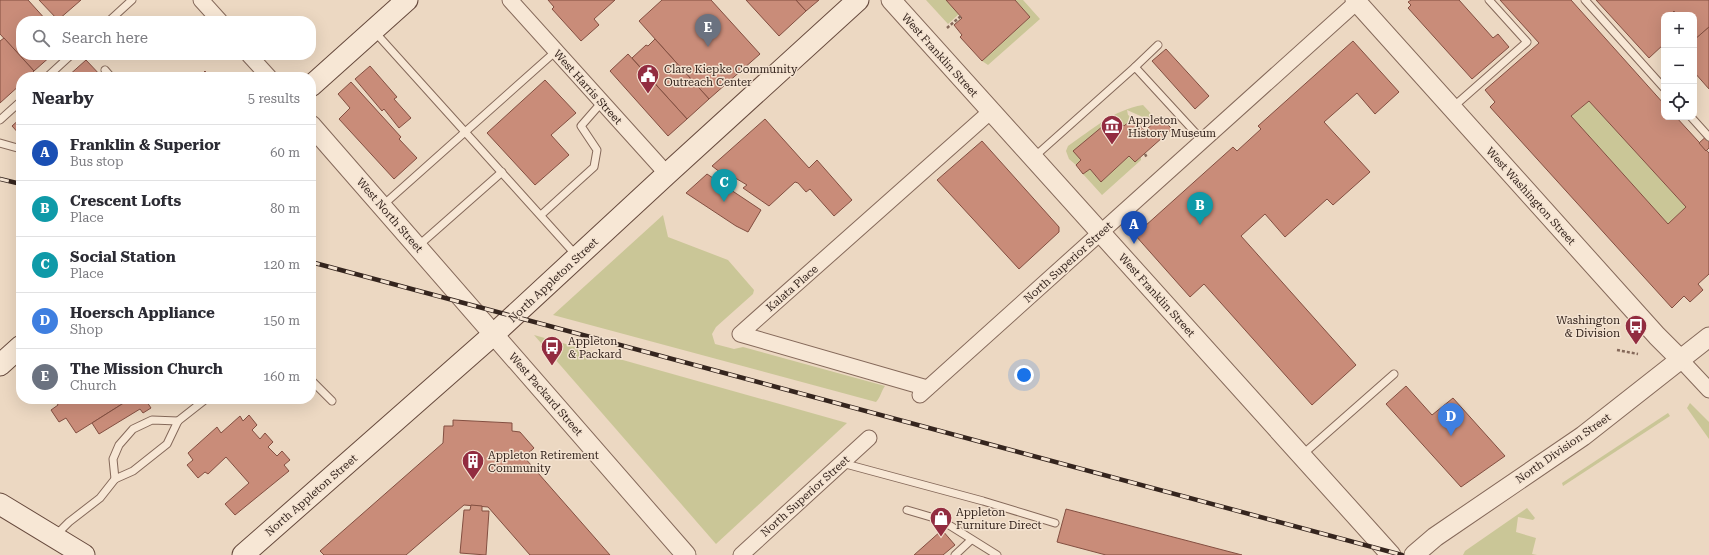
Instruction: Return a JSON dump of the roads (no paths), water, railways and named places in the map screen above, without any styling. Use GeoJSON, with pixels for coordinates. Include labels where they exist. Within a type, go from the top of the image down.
{"type":"FeatureCollection","features":[{"type":"Feature","properties":{"kind":"main road"},"geometry":{"type":"LineString","coordinates":[[316,81],[407,0]]}},
{"type":"Feature","properties":{"kind":"main road","name":"North Appleton Street"},"geometry":{"type":"LineString","coordinates":[[243,555],[494,334],[666,174],[858,0]]}},
{"type":"Feature","properties":{"kind":"main road"},"geometry":{"type":"LineString","coordinates":[[0,365],[16,351]]}},
{"type":"Feature","properties":{"kind":"main road"},"geometry":{"type":"LineString","coordinates":[[0,504],[84,555]]}},
{"type":"Feature","properties":{"kind":"street"},"geometry":{"type":"LineString","coordinates":[[201,0],[215,16]]}},
{"type":"Feature","properties":{"kind":"street","name":"West Harris Street"},"geometry":{"type":"LineString","coordinates":[[510,0],[666,174]]}},
{"type":"Feature","properties":{"kind":"street","name":"West Franklin Street"},"geometry":{"type":"LineString","coordinates":[[891,0],[990,112],[1391,555]]}},
{"type":"Feature","properties":{"kind":"street","name":"West Washington Street"},"geometry":{"type":"LineString","coordinates":[[1357,1],[1657,336],[1709,390]]}},
{"type":"Feature","properties":{"kind":"street","name":"North Superior Street"},"geometry":{"type":"LineString","coordinates":[[924,392],[1357,1]]}},
{"type":"Feature","properties":{"kind":"street"},"geometry":{"type":"LineString","coordinates":[[254,60],[265,72]]}},
{"type":"Feature","properties":{"kind":"street","name":"Kalata Place"},"geometry":{"type":"LineString","coordinates":[[924,392],[740,334],[990,112]]}},
{"type":"Feature","properties":{"kind":"street","name":"West North Street"},"geometry":{"type":"LineString","coordinates":[[316,131],[469,305]]}},
{"type":"Feature","properties":{"kind":"street","name":"West Packard Street"},"geometry":{"type":"LineString","coordinates":[[469,305],[686,555]]}},
{"type":"Feature","properties":{"kind":"street","name":"North Division Street"},"geometry":{"type":"LineString","coordinates":[[1414,555],[1435,537],[1583,436],[1709,337]]}},
{"type":"Feature","properties":{"kind":"street","name":"North Superior Street"},"geometry":{"type":"LineString","coordinates":[[741,555],[869,438]]}},
{"type":"Feature","properties":{"kind":"lane"},"geometry":{"type":"LineString","coordinates":[[114,16],[132,0]]}},
{"type":"Feature","properties":{"kind":"lane"},"geometry":{"type":"LineString","coordinates":[[1452,108],[1527,42],[1489,0]]}},
{"type":"Feature","properties":{"kind":"lane"},"geometry":{"type":"LineString","coordinates":[[1585,0],[1661,85]]}},
{"type":"Feature","properties":{"kind":"lane"},"geometry":{"type":"LineString","coordinates":[[373,30],[578,256]]}},
{"type":"Feature","properties":{"kind":"lane"},"geometry":{"type":"LineString","coordinates":[[1032,158],[1158,45]]}},
{"type":"Feature","properties":{"kind":"lane"},"geometry":{"type":"LineString","coordinates":[[382,206],[556,52]]}},
{"type":"Feature","properties":{"kind":"lane"},"geometry":{"type":"LineString","coordinates":[[52,72],[66,60]]}},
{"type":"Feature","properties":{"kind":"lane"},"geometry":{"type":"LineString","coordinates":[[1135,67],[1203,141]]}},
{"type":"Feature","properties":{"kind":"lane"},"geometry":{"type":"LineString","coordinates":[[540,215],[594,167],[597,150],[581,126],[602,102]]}},
{"type":"Feature","properties":{"kind":"lane"},"geometry":{"type":"LineString","coordinates":[[0,120],[16,106]]}},
{"type":"Feature","properties":{"kind":"lane"},"geometry":{"type":"LineString","coordinates":[[1694,120],[1709,137]]}},
{"type":"Feature","properties":{"kind":"lane"},"geometry":{"type":"LineString","coordinates":[[0,143],[16,148]]}},
{"type":"Feature","properties":{"kind":"lane"},"geometry":{"type":"LineString","coordinates":[[418,246],[502,172]]}},
{"type":"Feature","properties":{"kind":"lane"},"geometry":{"type":"LineString","coordinates":[[1302,455],[1394,374]]}},
{"type":"Feature","properties":{"kind":"lane"},"geometry":{"type":"LineString","coordinates":[[316,385],[332,401]]}},
{"type":"Feature","properties":{"kind":"lane"},"geometry":{"type":"LineString","coordinates":[[54,536],[69,522],[100,498],[115,479],[133,471],[167,444],[178,421],[200,404]]}},
{"type":"Feature","properties":{"kind":"lane"},"geometry":{"type":"LineString","coordinates":[[115,479],[113,459],[119,444],[133,429],[152,420],[178,421]]}},
{"type":"Feature","properties":{"kind":"lane"},"geometry":{"type":"LineString","coordinates":[[842,463],[982,501],[1055,523]]}},
{"type":"Feature","properties":{"kind":"lane"},"geometry":{"type":"LineString","coordinates":[[907,510],[941,520],[997,555]]}},
{"type":"Feature","properties":{"kind":"lane"},"geometry":{"type":"LineString","coordinates":[[955,555],[971,540]]}},
{"type":"Feature","properties":{"kind":"railway"},"geometry":{"type":"LineString","coordinates":[[0,179],[16,183]]}},
{"type":"Feature","properties":{"kind":"railway"},"geometry":{"type":"LineString","coordinates":[[316,263],[1402,555]]}},
{"type":"Feature","properties":{"kind":"place","name":"The Mission Church"},"geometry":{"type":"Point","coordinates":[708,47]}},
{"type":"Feature","properties":{"kind":"place","name":"Clare Kiepke Community Outreach Center"},"geometry":{"type":"Point","coordinates":[648,94]}},
{"type":"Feature","properties":{"kind":"place","name":"Appleton History Museum"},"geometry":{"type":"Point","coordinates":[1112,146]}},
{"type":"Feature","properties":{"kind":"place","name":"Social Station"},"geometry":{"type":"Point","coordinates":[724,202]}},
{"type":"Feature","properties":{"kind":"place","name":"Crescent Lofts"},"geometry":{"type":"Point","coordinates":[1200,225]}},
{"type":"Feature","properties":{"kind":"place","name":"Franklin & Superior"},"geometry":{"type":"Point","coordinates":[1134,244]}},
{"type":"Feature","properties":{"kind":"place","name":"Washington & Division"},"geometry":{"type":"Point","coordinates":[1636,346]}},
{"type":"Feature","properties":{"kind":"place","name":"Appleton & Packard"},"geometry":{"type":"Point","coordinates":[552,366]}},
{"type":"Feature","properties":{"kind":"place","name":"Hoersch Appliance"},"geometry":{"type":"Point","coordinates":[1451,436]}},
{"type":"Feature","properties":{"kind":"place","name":"Appleton Retirement Community"},"geometry":{"type":"Point","coordinates":[473,480]}},
{"type":"Feature","properties":{"kind":"place","name":"Appleton Furniture Direct"},"geometry":{"type":"Point","coordinates":[941,538]}}]}
